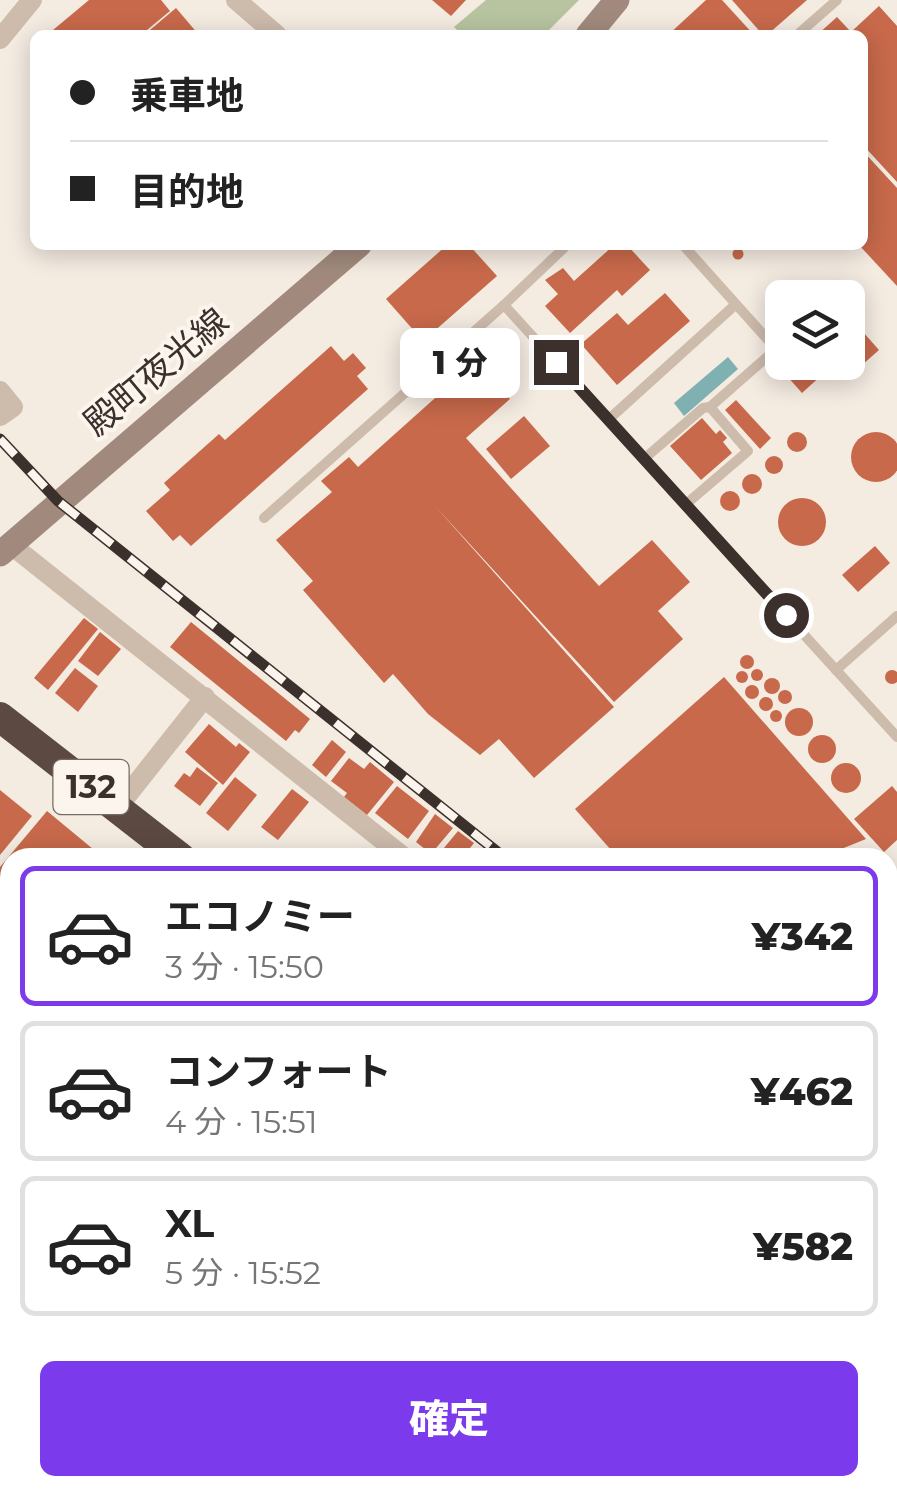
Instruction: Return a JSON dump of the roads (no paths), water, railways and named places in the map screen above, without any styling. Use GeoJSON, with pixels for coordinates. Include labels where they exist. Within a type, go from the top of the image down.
{"type":"FeatureCollection","features":[{"type":"Feature","properties":{"kind":"highway","name":"132"},"geometry":{"type":"LineString","coordinates":[[0,717],[169,848]]}},
{"type":"Feature","properties":{"kind":"street"},"geometry":{"type":"LineString","coordinates":[[0,38],[32,0]]}},
{"type":"Feature","properties":{"kind":"street"},"geometry":{"type":"LineString","coordinates":[[236,0],[271,30]]}},
{"type":"Feature","properties":{"kind":"street"},"geometry":{"type":"LineString","coordinates":[[592,30],[617,0]]}},
{"type":"Feature","properties":{"kind":"street","name":"殿町夜光線"},"geometry":{"type":"LineString","coordinates":[[5,549],[353,250]]}},
{"type":"Feature","properties":{"kind":"street"},"geometry":{"type":"LineString","coordinates":[[0,391],[13,407],[0,416]]}},
{"type":"Feature","properties":{"kind":"street"},"geometry":{"type":"LineString","coordinates":[[5,549],[205,697],[393,848]]}},
{"type":"Feature","properties":{"kind":"street"},"geometry":{"type":"LineString","coordinates":[[117,808],[205,697]]}},
{"type":"Feature","properties":{"kind":"lane"},"geometry":{"type":"LineString","coordinates":[[804,30],[837,0]]}},
{"type":"Feature","properties":{"kind":"lane"},"geometry":{"type":"LineString","coordinates":[[264,518],[561,250]]}},
{"type":"Feature","properties":{"kind":"lane"},"geometry":{"type":"LineString","coordinates":[[645,458],[776,349],[687,250]]}},
{"type":"Feature","properties":{"kind":"lane"},"geometry":{"type":"LineString","coordinates":[[504,305],[897,737]]}},
{"type":"Feature","properties":{"kind":"lane"},"geometry":{"type":"LineString","coordinates":[[608,420],[736,305]]}},
{"type":"Feature","properties":{"kind":"lane"},"geometry":{"type":"LineString","coordinates":[[685,504],[748,450],[710,407]]}},
{"type":"Feature","properties":{"kind":"lane"},"geometry":{"type":"LineString","coordinates":[[836,670],[897,616]]}},
{"type":"Feature","properties":{"kind":"water"},"geometry":{"type":"Polygon","coordinates":[[[728,357],[738,369],[684,416],[674,403],[728,357]]]}},
{"type":"Feature","properties":{"kind":"railway"},"geometry":{"type":"LineString","coordinates":[[0,439],[58,501],[492,848]]}}]}
